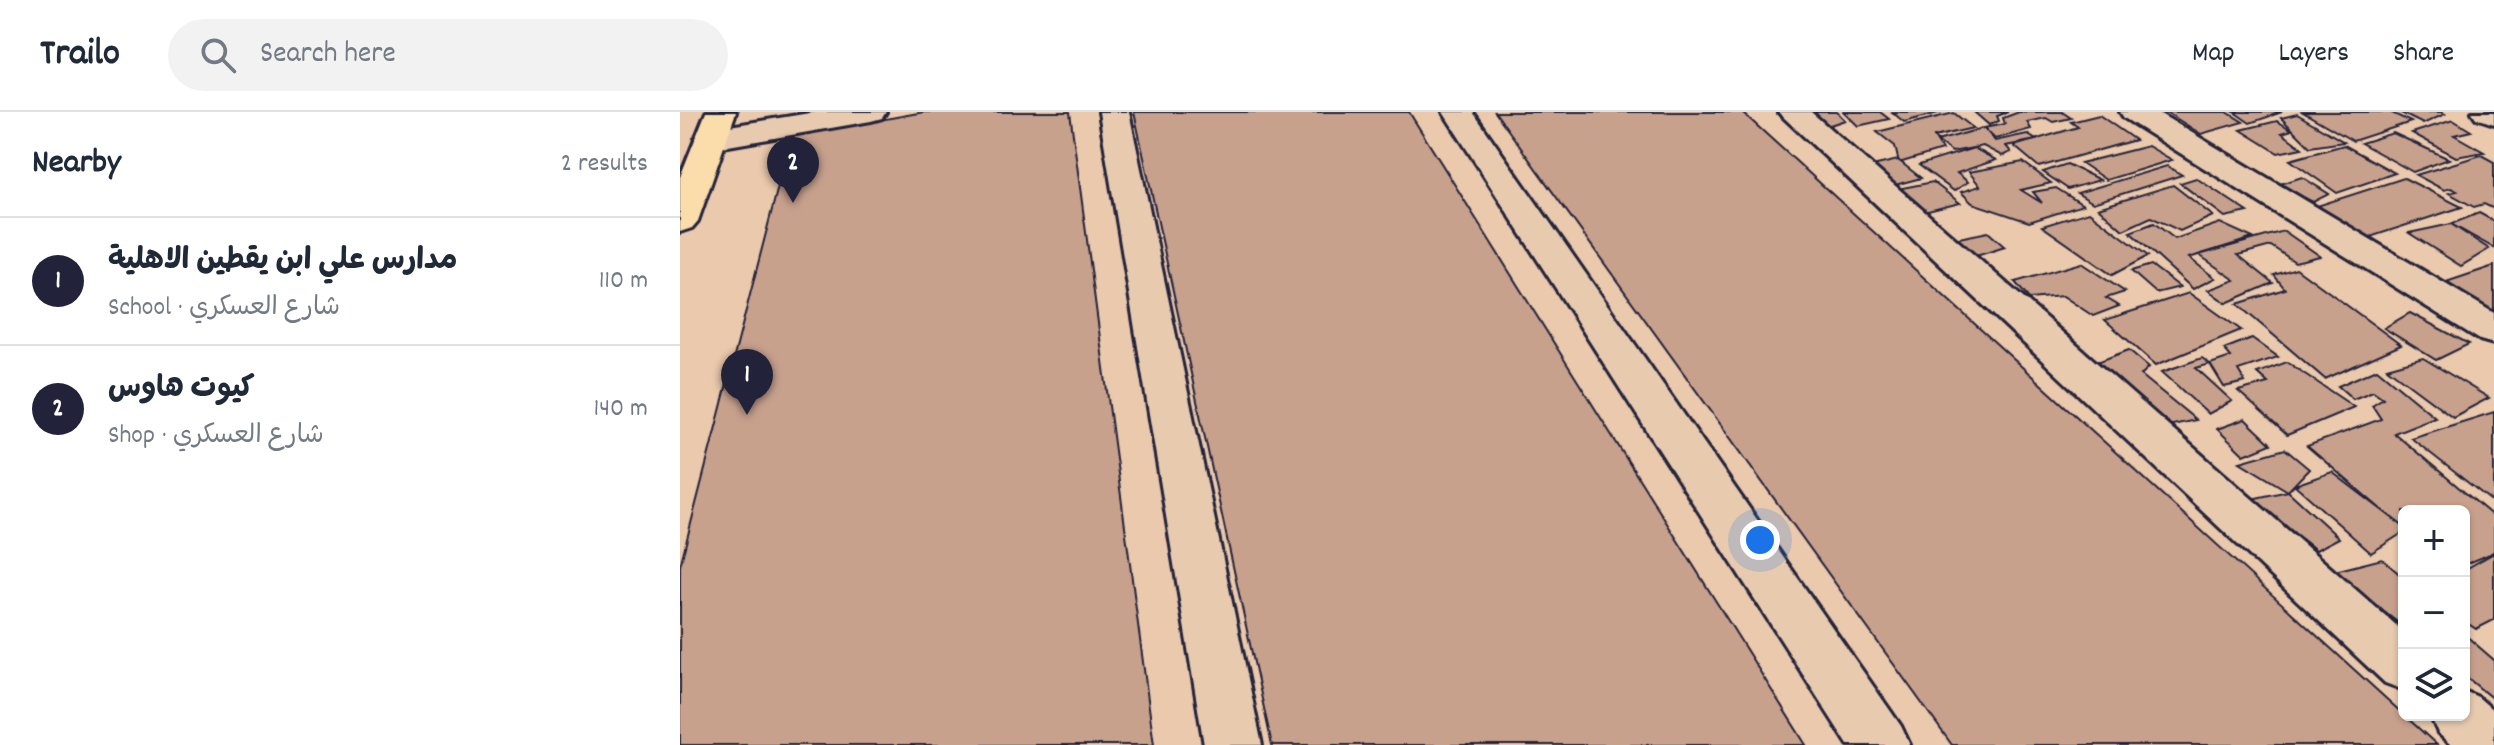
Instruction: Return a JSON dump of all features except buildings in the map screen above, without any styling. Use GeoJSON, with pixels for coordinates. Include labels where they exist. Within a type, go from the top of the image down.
{"type":"FeatureCollection","features":[{"type":"Feature","properties":{"kind":"main road"},"geometry":{"type":"LineString","coordinates":[[680,221],[716,126]]}},
{"type":"Feature","properties":{"kind":"street"},"geometry":{"type":"LineString","coordinates":[[716,126],[871,112]]}},
{"type":"Feature","properties":{"kind":"street"},"geometry":{"type":"LineString","coordinates":[[1114,112],[1233,745]]}},
{"type":"Feature","properties":{"kind":"street"},"geometry":{"type":"LineString","coordinates":[[1458,112],[1881,745]]}},
{"type":"Feature","properties":{"kind":"street"},"geometry":{"type":"LineString","coordinates":[[1793,112],[2398,661]]}},
{"type":"Feature","properties":{"kind":"street"},"geometry":{"type":"LineString","coordinates":[[2135,112],[2494,331]]}},
{"type":"Feature","properties":{"kind":"street"},"geometry":{"type":"LineString","coordinates":[[2487,112],[2494,115]]}},
{"type":"Feature","properties":{"kind":"street"},"geometry":{"type":"LineString","coordinates":[[2465,721],[2491,745]]}},
{"type":"Feature","properties":{"kind":"place","name":"كيوت هاوس"},"geometry":{"type":"Point","coordinates":[793,203]}},
{"type":"Feature","properties":{"kind":"place","name":"مدارس علي ابن يقطين الاهلية"},"geometry":{"type":"Point","coordinates":[747,415]}}]}
